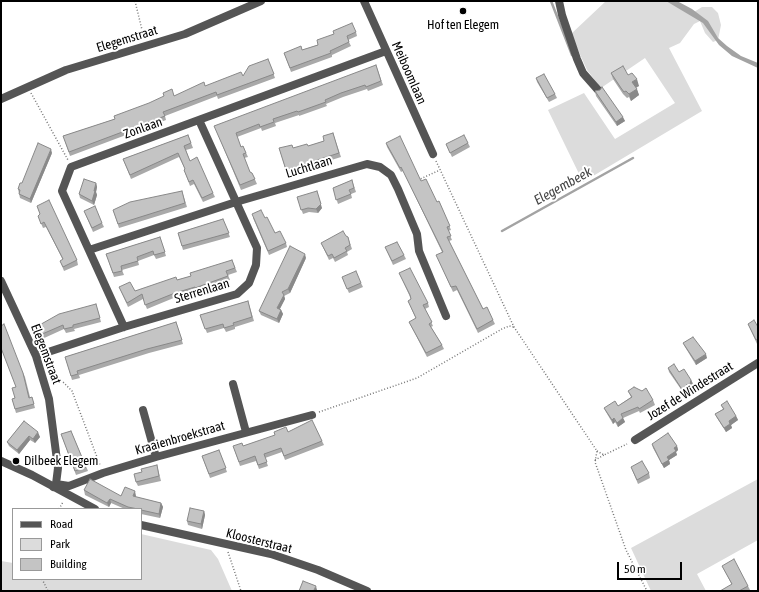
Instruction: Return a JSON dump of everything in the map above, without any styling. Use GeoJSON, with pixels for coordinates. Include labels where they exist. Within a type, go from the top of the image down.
{"type":"FeatureCollection","features":[{"type":"Feature","properties":{"kind":"street","name":"Elegemstraat"},"geometry":{"type":"LineString","coordinates":[[1,99],[27,86],[66,70],[185,34],[260,1]]}},
{"type":"Feature","properties":{"kind":"street","name":"Meiboomlaan"},"geometry":{"type":"LineString","coordinates":[[364,1],[432,154]]}},
{"type":"Feature","properties":{"kind":"street"},"geometry":{"type":"LineString","coordinates":[[559,1],[562,15],[583,73],[598,90]]}},
{"type":"Feature","properties":{"kind":"street","name":"Zonlaan"},"geometry":{"type":"LineString","coordinates":[[71,167],[386,51]]}},
{"type":"Feature","properties":{"kind":"street","name":"Sterrenlaan"},"geometry":{"type":"LineString","coordinates":[[36,356],[124,327],[237,294],[249,283],[256,266],[256,248],[199,120]]}},
{"type":"Feature","properties":{"kind":"street","name":"Luchtlaan"},"geometry":{"type":"LineString","coordinates":[[89,250],[236,202],[351,167],[367,164],[380,167],[391,175],[417,234],[419,252],[446,316]]}},
{"type":"Feature","properties":{"kind":"street"},"geometry":{"type":"LineString","coordinates":[[71,167],[62,191],[124,327]]}},
{"type":"Feature","properties":{"kind":"street","name":"Elegemstraat"},"geometry":{"type":"LineString","coordinates":[[1,281],[36,356],[43,375],[49,399],[57,460],[55,486]]}},
{"type":"Feature","properties":{"kind":"street","name":"Jozef de Windestraat"},"geometry":{"type":"LineString","coordinates":[[635,440],[758,363]]}},
{"type":"Feature","properties":{"kind":"street"},"geometry":{"type":"LineString","coordinates":[[233,384],[246,432]]}},
{"type":"Feature","properties":{"kind":"street"},"geometry":{"type":"LineString","coordinates":[[143,410],[156,457]]}},
{"type":"Feature","properties":{"kind":"street","name":"Kraaienbroekstraat"},"geometry":{"type":"LineString","coordinates":[[55,486],[69,486],[103,473],[156,457],[312,415]]}},
{"type":"Feature","properties":{"kind":"street"},"geometry":{"type":"LineString","coordinates":[[1,461],[55,486],[93,508]]}},
{"type":"Feature","properties":{"kind":"street","name":"Kloosterstraat"},"geometry":{"type":"LineString","coordinates":[[142,525],[225,545],[271,554],[318,570],[367,591]]}},
{"type":"Feature","properties":{"kind":"path"},"geometry":{"type":"LineString","coordinates":[[135,1],[146,46]]}},
{"type":"Feature","properties":{"kind":"path"},"geometry":{"type":"LineString","coordinates":[[27,86],[71,167]]}},
{"type":"Feature","properties":{"kind":"path"},"geometry":{"type":"LineString","coordinates":[[432,154],[441,170],[514,327],[597,451],[604,455]]}},
{"type":"Feature","properties":{"kind":"path"},"geometry":{"type":"LineString","coordinates":[[412,183],[441,170]]}},
{"type":"Feature","properties":{"kind":"path"},"geometry":{"type":"LineString","coordinates":[[312,415],[417,378],[502,329],[509,326],[514,327]]}},
{"type":"Feature","properties":{"kind":"path"},"geometry":{"type":"LineString","coordinates":[[43,375],[52,371],[72,391],[103,473]]}},
{"type":"Feature","properties":{"kind":"path"},"geometry":{"type":"LineString","coordinates":[[595,460],[635,440]]}},
{"type":"Feature","properties":{"kind":"path"},"geometry":{"type":"LineString","coordinates":[[597,451],[595,462],[626,550],[648,591]]}},
{"type":"Feature","properties":{"kind":"path"},"geometry":{"type":"LineString","coordinates":[[225,545],[240,591]]}},
{"type":"Feature","properties":{"kind":"path"},"geometry":{"type":"LineString","coordinates":[[42,580],[48,591]]}},
{"type":"Feature","properties":{"kind":"green space"},"geometry":{"type":"Polygon","coordinates":[[[606,1],[672,1],[694,12],[702,7],[712,7],[718,13],[721,25],[718,40],[713,42],[705,33],[700,21],[694,24],[680,43],[669,48],[702,111],[583,182],[548,110],[584,93],[615,139],[675,103],[645,58],[601,88],[587,70],[571,34],[606,1]]]}},
{"type":"Feature","properties":{"kind":"green space"},"geometry":{"type":"Polygon","coordinates":[[[758,479],[758,540],[697,574],[706,591],[651,591],[631,548],[758,479]]]}},
{"type":"Feature","properties":{"kind":"green space"},"geometry":{"type":"Polygon","coordinates":[[[142,534],[211,550],[218,559],[232,591],[1,591],[1,561],[12,563],[12,580],[142,580],[142,534]]]}},
{"type":"Feature","properties":{"kind":"shaded area"},"geometry":{"type":"Polygon","coordinates":[[[666,1],[677,1],[692,9],[708,21],[718,38],[741,56],[758,63],[758,68],[732,56],[719,45],[703,23],[666,1]]]}},
{"type":"Feature","properties":{"kind":"building"},"geometry":{"type":"Polygon","coordinates":[[[352,23],[356,32],[347,36],[349,42],[330,51],[331,53],[290,68],[284,53],[301,46],[302,50],[318,45],[317,40],[334,34],[333,31],[352,23]]]}},
{"type":"Feature","properties":{"kind":"building"},"geometry":{"type":"Polygon","coordinates":[[[268,59],[274,74],[217,95],[216,92],[163,112],[165,116],[69,152],[63,136],[115,119],[114,116],[149,103],[164,96],[163,93],[172,89],[174,96],[204,82],[205,86],[241,72],[243,76],[249,66],[268,59]]]}},
{"type":"Feature","properties":{"kind":"building"},"geometry":{"type":"Polygon","coordinates":[[[376,65],[381,81],[366,87],[365,85],[341,93],[325,100],[326,102],[273,119],[274,122],[260,127],[259,124],[236,133],[241,147],[243,146],[246,153],[243,154],[250,172],[255,179],[240,185],[214,126],[376,65]]]}},
{"type":"Feature","properties":{"kind":"building"},"geometry":{"type":"Polygon","coordinates":[[[623,66],[628,75],[632,73],[637,79],[632,82],[637,89],[629,94],[626,91],[624,92],[611,73],[623,66]]]}},
{"type":"Feature","properties":{"kind":"building"},"geometry":{"type":"Polygon","coordinates":[[[544,74],[555,94],[547,98],[536,78],[544,74]]]}},
{"type":"Feature","properties":{"kind":"building"},"geometry":{"type":"Polygon","coordinates":[[[602,87],[623,117],[616,122],[595,91],[600,90],[602,87]]]}},
{"type":"Feature","properties":{"kind":"building"},"geometry":{"type":"Polygon","coordinates":[[[333,133],[339,153],[286,170],[279,148],[292,145],[293,148],[307,144],[308,146],[324,141],[323,136],[333,133]]]}},
{"type":"Feature","properties":{"kind":"building"},"geometry":{"type":"Polygon","coordinates":[[[188,135],[191,143],[184,146],[190,161],[197,157],[213,193],[202,198],[193,180],[189,182],[178,153],[130,175],[123,159],[188,135]]]}},
{"type":"Feature","properties":{"kind":"building"},"geometry":{"type":"Polygon","coordinates":[[[464,135],[468,143],[450,153],[446,144],[464,135]]]}},
{"type":"Feature","properties":{"kind":"building"},"geometry":{"type":"Polygon","coordinates":[[[400,136],[421,181],[426,179],[437,202],[439,201],[450,226],[447,227],[451,236],[447,237],[483,309],[487,307],[493,320],[477,329],[456,286],[451,287],[436,255],[443,252],[401,167],[400,168],[386,143],[400,136]]]}},
{"type":"Feature","properties":{"kind":"building"},"geometry":{"type":"Polygon","coordinates":[[[38,143],[51,149],[30,199],[19,194],[20,190],[18,189],[20,183],[22,183],[38,143]]]}},
{"type":"Feature","properties":{"kind":"building"},"geometry":{"type":"Polygon","coordinates":[[[84,179],[96,183],[92,201],[79,194],[84,179]]]}},
{"type":"Feature","properties":{"kind":"building"},"geometry":{"type":"Polygon","coordinates":[[[352,180],[354,188],[349,190],[351,194],[336,200],[333,188],[352,180]]]}},
{"type":"Feature","properties":{"kind":"building"},"geometry":{"type":"Polygon","coordinates":[[[182,191],[185,203],[118,224],[113,210],[130,202],[182,191]]]}},
{"type":"Feature","properties":{"kind":"building"},"geometry":{"type":"Polygon","coordinates":[[[317,191],[321,204],[316,209],[308,208],[301,210],[297,197],[317,191]]]}},
{"type":"Feature","properties":{"kind":"building"},"geometry":{"type":"Polygon","coordinates":[[[49,200],[77,260],[63,267],[60,261],[63,259],[44,222],[41,224],[38,216],[40,214],[37,206],[49,200]]]}},
{"type":"Feature","properties":{"kind":"building"},"geometry":{"type":"Polygon","coordinates":[[[95,206],[102,223],[92,228],[84,211],[95,206]]]}},
{"type":"Feature","properties":{"kind":"building"},"geometry":{"type":"Polygon","coordinates":[[[261,210],[265,218],[267,217],[275,233],[280,231],[286,243],[268,251],[252,214],[261,210]]]}},
{"type":"Feature","properties":{"kind":"building"},"geometry":{"type":"Polygon","coordinates":[[[223,219],[229,233],[182,246],[178,233],[223,219]]]}},
{"type":"Feature","properties":{"kind":"building"},"geometry":{"type":"Polygon","coordinates":[[[343,231],[348,237],[350,245],[345,248],[347,251],[334,258],[332,254],[328,256],[321,243],[343,231]]]}},
{"type":"Feature","properties":{"kind":"building"},"geometry":{"type":"Polygon","coordinates":[[[160,237],[165,252],[154,255],[153,251],[137,257],[138,261],[121,266],[122,271],[113,273],[106,254],[160,237]]]}},
{"type":"Feature","properties":{"kind":"building"},"geometry":{"type":"Polygon","coordinates":[[[397,242],[404,255],[392,261],[385,247],[397,242]]]}},
{"type":"Feature","properties":{"kind":"building"},"geometry":{"type":"Polygon","coordinates":[[[290,246],[305,254],[288,289],[282,292],[284,295],[277,308],[281,310],[277,319],[259,311],[290,246]]]}},
{"type":"Feature","properties":{"kind":"building"},"geometry":{"type":"Polygon","coordinates":[[[232,260],[235,268],[226,271],[228,276],[195,288],[175,293],[145,305],[142,294],[127,303],[119,287],[130,282],[135,291],[176,277],[177,280],[191,276],[190,273],[232,260]]]}},
{"type":"Feature","properties":{"kind":"building"},"geometry":{"type":"Polygon","coordinates":[[[410,268],[428,303],[423,305],[432,322],[429,324],[442,345],[426,353],[409,322],[416,318],[408,301],[411,299],[410,295],[399,273],[410,268]]]}},
{"type":"Feature","properties":{"kind":"building"},"geometry":{"type":"Polygon","coordinates":[[[356,271],[361,283],[347,289],[342,277],[356,271]]]}},
{"type":"Feature","properties":{"kind":"building"},"geometry":{"type":"Polygon","coordinates":[[[248,301],[252,317],[233,323],[234,325],[224,328],[223,324],[205,329],[200,315],[248,301]]]}},
{"type":"Feature","properties":{"kind":"building"},"geometry":{"type":"Polygon","coordinates":[[[96,304],[100,318],[64,329],[63,325],[40,335],[36,327],[59,314],[96,304]]]}},
{"type":"Feature","properties":{"kind":"building"},"geometry":{"type":"Polygon","coordinates":[[[754,320],[758,327],[758,339],[756,340],[748,324],[754,320]]]}},
{"type":"Feature","properties":{"kind":"building"},"geometry":{"type":"Polygon","coordinates":[[[176,322],[182,340],[147,349],[77,371],[78,374],[71,376],[65,357],[176,322]]]}},
{"type":"Feature","properties":{"kind":"building"},"geometry":{"type":"Polygon","coordinates":[[[4,324],[23,373],[29,398],[32,397],[34,404],[15,409],[12,399],[15,398],[12,388],[16,387],[1,348],[1,326],[4,324]]]}},
{"type":"Feature","properties":{"kind":"building"},"geometry":{"type":"Polygon","coordinates":[[[693,337],[706,354],[695,361],[683,343],[693,337]]]}},
{"type":"Feature","properties":{"kind":"building"},"geometry":{"type":"Polygon","coordinates":[[[674,364],[679,372],[684,369],[691,380],[690,384],[686,385],[688,388],[683,391],[668,368],[674,364]]]}},
{"type":"Feature","properties":{"kind":"building"},"geometry":{"type":"Polygon","coordinates":[[[634,387],[642,391],[646,388],[653,400],[639,409],[638,407],[621,414],[623,418],[617,423],[614,418],[612,420],[604,408],[615,401],[618,406],[632,397],[628,391],[634,387]]]}},
{"type":"Feature","properties":{"kind":"building"},"geometry":{"type":"Polygon","coordinates":[[[727,401],[736,416],[729,421],[730,424],[724,428],[715,414],[724,409],[721,405],[727,401]]]}},
{"type":"Feature","properties":{"kind":"building"},"geometry":{"type":"Polygon","coordinates":[[[312,420],[322,441],[284,456],[281,448],[264,454],[267,462],[258,465],[255,456],[239,462],[233,446],[242,443],[243,446],[275,435],[274,432],[286,427],[288,432],[312,420]]]}},
{"type":"Feature","properties":{"kind":"building"},"geometry":{"type":"Polygon","coordinates":[[[24,421],[38,432],[33,439],[29,436],[17,450],[7,442],[24,421]]]}},
{"type":"Feature","properties":{"kind":"building"},"geometry":{"type":"Polygon","coordinates":[[[71,431],[86,467],[75,471],[61,434],[71,431]]]}},
{"type":"Feature","properties":{"kind":"building"},"geometry":{"type":"Polygon","coordinates":[[[668,433],[677,446],[674,448],[676,451],[667,457],[669,460],[662,464],[652,444],[668,433]]]}},
{"type":"Feature","properties":{"kind":"building"},"geometry":{"type":"Polygon","coordinates":[[[219,450],[226,468],[209,474],[202,456],[219,450]]]}},
{"type":"Feature","properties":{"kind":"building"},"geometry":{"type":"Polygon","coordinates":[[[642,461],[649,473],[637,480],[631,467],[642,461]]]}},
{"type":"Feature","properties":{"kind":"building"},"geometry":{"type":"Polygon","coordinates":[[[157,465],[159,476],[136,482],[134,474],[142,472],[141,469],[157,465]]]}},
{"type":"Feature","properties":{"kind":"building"},"geometry":{"type":"Polygon","coordinates":[[[90,479],[121,496],[125,487],[135,491],[133,496],[161,503],[159,514],[142,510],[142,508],[128,507],[110,499],[107,503],[84,490],[90,479]]]}},
{"type":"Feature","properties":{"kind":"building"},"geometry":{"type":"Polygon","coordinates":[[[190,508],[204,511],[201,524],[187,521],[190,508]]]}},
{"type":"Feature","properties":{"kind":"building"},"geometry":{"type":"Polygon","coordinates":[[[734,559],[748,586],[739,591],[720,591],[732,584],[722,566],[734,559]]]}},
{"type":"Feature","properties":{"kind":"building"},"geometry":{"type":"Polygon","coordinates":[[[303,581],[316,586],[314,590],[317,591],[299,591],[303,581]]]}},
{"type":"Feature","properties":{"kind":"waterway","name":"Elegembeek"},"geometry":{"type":"LineString","coordinates":[[551,1],[572,55]]}},
{"type":"Feature","properties":{"kind":"waterway","name":"Elegembeek"},"geometry":{"type":"LineString","coordinates":[[502,231],[633,158]]}},
{"type":"Feature","properties":{"kind":"place","name":"Hof ten Elegem"},"geometry":{"type":"Point","coordinates":[463,11]}},
{"type":"Feature","properties":{"kind":"place","name":"Dilbeek Elegem"},"geometry":{"type":"Point","coordinates":[16,461]}}]}
